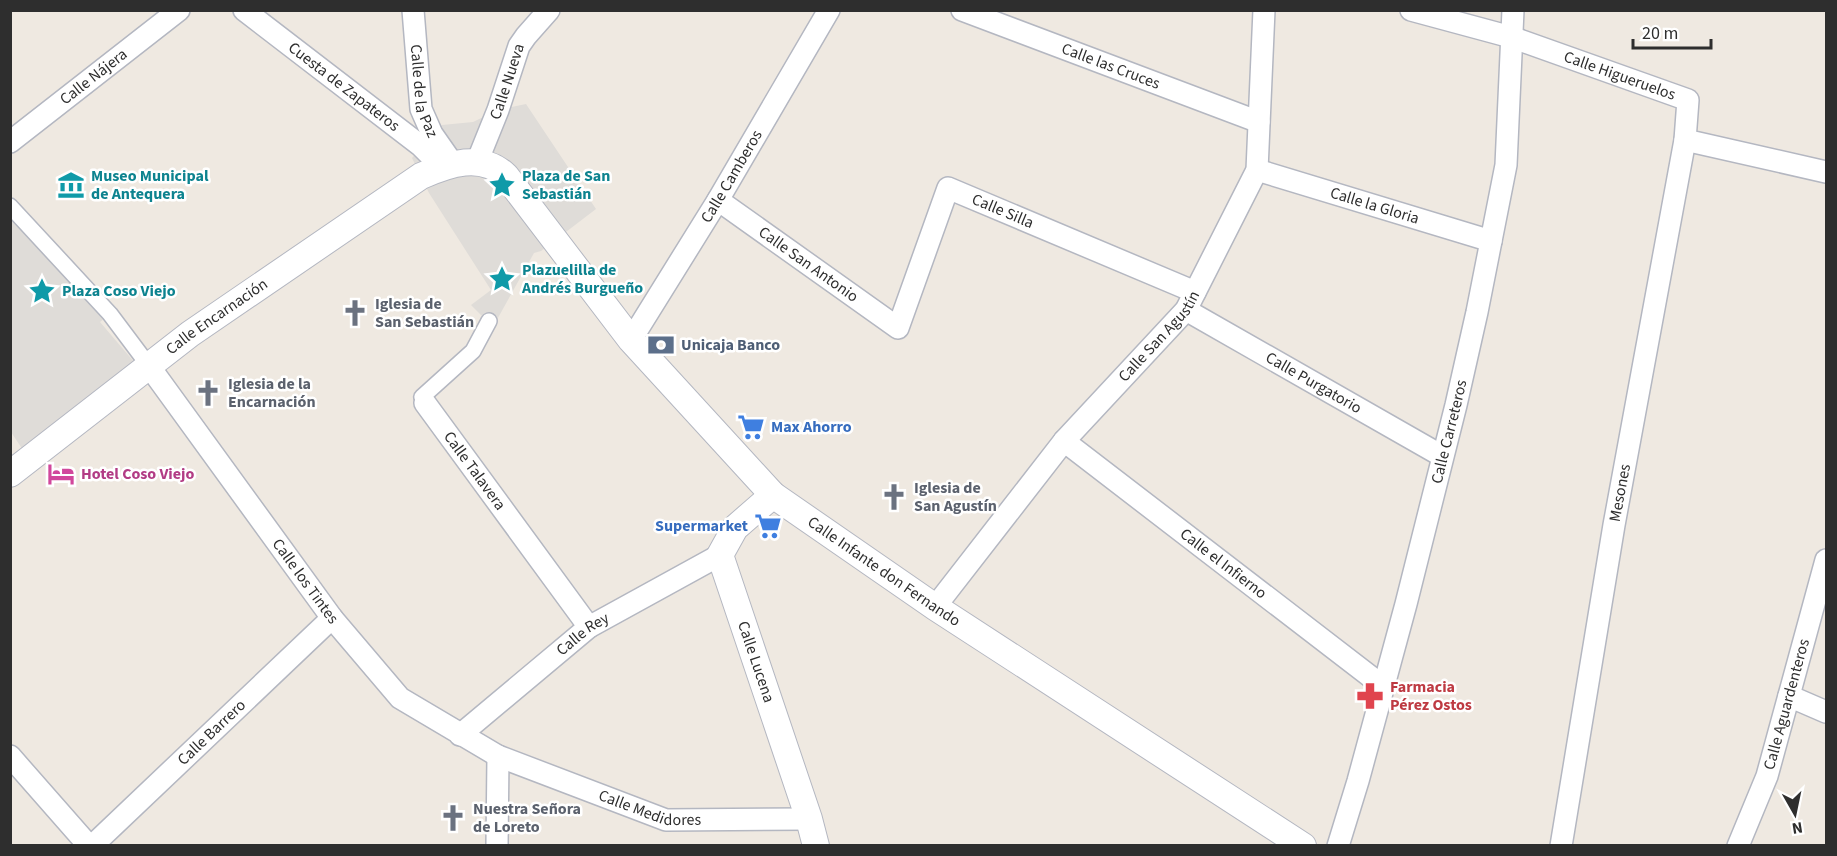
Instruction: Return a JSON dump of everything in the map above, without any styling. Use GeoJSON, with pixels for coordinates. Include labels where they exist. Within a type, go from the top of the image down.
{"type":"FeatureCollection","features":[{"type":"Feature","properties":{"kind":"street","name":"Calle Nájera"},"geometry":{"type":"LineString","coordinates":[[10,142],[178,10]]}},
{"type":"Feature","properties":{"kind":"street","name":"Cuesta de Zapateros"},"geometry":{"type":"LineString","coordinates":[[244,10],[421,146],[451,166]]}},
{"type":"Feature","properties":{"kind":"street","name":"Calle de la Paz"},"geometry":{"type":"LineString","coordinates":[[413,10],[421,109],[432,134],[451,166]]}},
{"type":"Feature","properties":{"kind":"street","name":"Calle Nueva"},"geometry":{"type":"LineString","coordinates":[[451,166],[498,110],[519,46],[549,10]]}},
{"type":"Feature","properties":{"kind":"street","name":"Calle Camberos"},"geometry":{"type":"LineString","coordinates":[[631,340],[718,200],[829,10]]}},
{"type":"Feature","properties":{"kind":"street","name":"Calle las Cruces"},"geometry":{"type":"LineString","coordinates":[[962,10],[1260,122]]}},
{"type":"Feature","properties":{"kind":"street","name":"Calle San Agustín"},"geometry":{"type":"LineString","coordinates":[[934,607],[1064,441],[1190,301],[1257,170],[1264,10]]}},
{"type":"Feature","properties":{"kind":"street"},"geometry":{"type":"LineString","coordinates":[[1411,10],[1512,37]]}},
{"type":"Feature","properties":{"kind":"street","name":"Calle Carreteros"},"geometry":{"type":"LineString","coordinates":[[1338,846],[1384,687],[1456,405],[1491,241],[1506,165],[1513,10]]}},
{"type":"Feature","properties":{"kind":"street","name":"Calle Higueruelos"},"geometry":{"type":"LineString","coordinates":[[1512,37],[1688,100],[1685,140]]}},
{"type":"Feature","properties":{"kind":"street"},"geometry":{"type":"LineString","coordinates":[[1685,140],[1827,172]]}},
{"type":"Feature","properties":{"kind":"street","name":"Mesones"},"geometry":{"type":"LineString","coordinates":[[1561,846],[1614,525],[1685,140]]}},
{"type":"Feature","properties":{"kind":"street","name":"Calle Infante don Fernando"},"geometry":{"type":"LineString","coordinates":[[451,166],[500,170],[631,340],[773,495],[934,607],[1303,846]]}},
{"type":"Feature","properties":{"kind":"street","name":"Calle Encarnación"},"geometry":{"type":"LineString","coordinates":[[13,465],[190,334],[421,176],[451,166]]}},
{"type":"Feature","properties":{"kind":"street","name":"Calle la Gloria"},"geometry":{"type":"LineString","coordinates":[[1257,170],[1491,241]]}},
{"type":"Feature","properties":{"kind":"street","name":"Calle Silla"},"geometry":{"type":"LineString","coordinates":[[898,328],[948,188],[1190,301]]}},
{"type":"Feature","properties":{"kind":"street","name":"Calle San Antonio"},"geometry":{"type":"LineString","coordinates":[[718,200],[898,328]]}},
{"type":"Feature","properties":{"kind":"street"},"geometry":{"type":"LineString","coordinates":[[10,206],[110,314],[149,366]]}},
{"type":"Feature","properties":{"kind":"street","name":"Calle Purgatorio"},"geometry":{"type":"LineString","coordinates":[[1190,301],[1442,456]]}},
{"type":"Feature","properties":{"kind":"street","name":"Calle Talavera"},"geometry":{"type":"LineString","coordinates":[[489,321],[473,351],[422,397],[589,627]]}},
{"type":"Feature","properties":{"kind":"street","name":"Calle los Tintes"},"geometry":{"type":"LineString","coordinates":[[149,366],[332,618],[400,698],[498,756]]}},
{"type":"Feature","properties":{"kind":"street","name":"Calle el Infierno"},"geometry":{"type":"LineString","coordinates":[[1064,441],[1384,687]]}},
{"type":"Feature","properties":{"kind":"street"},"geometry":{"type":"LineString","coordinates":[[720,555],[735,528],[773,495]]}},
{"type":"Feature","properties":{"kind":"street","name":"Calle Rey"},"geometry":{"type":"LineString","coordinates":[[460,735],[589,627],[720,555]]}},
{"type":"Feature","properties":{"kind":"street","name":"Calle Lucena"},"geometry":{"type":"LineString","coordinates":[[720,555],[809,819],[816,846]]}},
{"type":"Feature","properties":{"kind":"street","name":"Calle Aguardenteros"},"geometry":{"type":"LineString","coordinates":[[1738,846],[1767,776],[1827,560]]}},
{"type":"Feature","properties":{"kind":"street","name":"Calle Barrero"},"geometry":{"type":"LineString","coordinates":[[90,846],[332,618]]}},
{"type":"Feature","properties":{"kind":"street"},"geometry":{"type":"LineString","coordinates":[[1789,696],[1827,712]]}},
{"type":"Feature","properties":{"kind":"street"},"geometry":{"type":"LineString","coordinates":[[10,756],[90,846]]}},
{"type":"Feature","properties":{"kind":"street"},"geometry":{"type":"LineString","coordinates":[[496,846],[498,756]]}},
{"type":"Feature","properties":{"kind":"street","name":"Calle Medidores"},"geometry":{"type":"LineString","coordinates":[[498,756],[666,820],[809,819]]}},
{"type":"Feature","properties":{"kind":"shaded area","name":"Plaza de San Sebastián"},"geometry":{"type":"Polygon","coordinates":[[[526,104],[596,209],[541,251],[534,253],[494,325],[471,305],[491,290],[429,193],[412,158],[442,125],[473,122],[498,110],[526,104]]]}},
{"type":"Feature","properties":{"kind":"shaded area","name":"Plaza Coso Viejo"},"geometry":{"type":"Polygon","coordinates":[[[10,206],[110,314],[100,322],[135,363],[23,450],[11,432],[10,206]]]}},
{"type":"Feature","properties":{"kind":"place","name":"Museo Municipal de Antequera"},"geometry":{"type":"Point","coordinates":[71,185]}},
{"type":"Feature","properties":{"kind":"place","name":"Plaza de San Sebastián"},"geometry":{"type":"Point","coordinates":[502,185]}},
{"type":"Feature","properties":{"kind":"place","name":"Plazuelilla de Andrés Burgueño"},"geometry":{"type":"Point","coordinates":[502,279]}},
{"type":"Feature","properties":{"kind":"place","name":"Plaza Coso Viejo"},"geometry":{"type":"Point","coordinates":[42,291]}},
{"type":"Feature","properties":{"kind":"place","name":"Iglesia de San Sebastián"},"geometry":{"type":"Point","coordinates":[355,313]}},
{"type":"Feature","properties":{"kind":"place","name":"Unicaja Banco"},"geometry":{"type":"Point","coordinates":[661,345]}},
{"type":"Feature","properties":{"kind":"place","name":"Iglesia de la Encarnación"},"geometry":{"type":"Point","coordinates":[208,393]}},
{"type":"Feature","properties":{"kind":"place","name":"Max Ahorro"},"geometry":{"type":"Point","coordinates":[751,427]}},
{"type":"Feature","properties":{"kind":"place","name":"Hotel Coso Viejo"},"geometry":{"type":"Point","coordinates":[61,474]}},
{"type":"Feature","properties":{"kind":"place","name":"Iglesia de San Agustín"},"geometry":{"type":"Point","coordinates":[894,497]}},
{"type":"Feature","properties":{"kind":"place","name":"Supermarket"},"geometry":{"type":"Point","coordinates":[768,526]}},
{"type":"Feature","properties":{"kind":"place","name":"Farmacia Pérez Ostos"},"geometry":{"type":"Point","coordinates":[1370,696]}},
{"type":"Feature","properties":{"kind":"place","name":"Nuestra Señora de Loreto"},"geometry":{"type":"Point","coordinates":[453,818]}}]}
